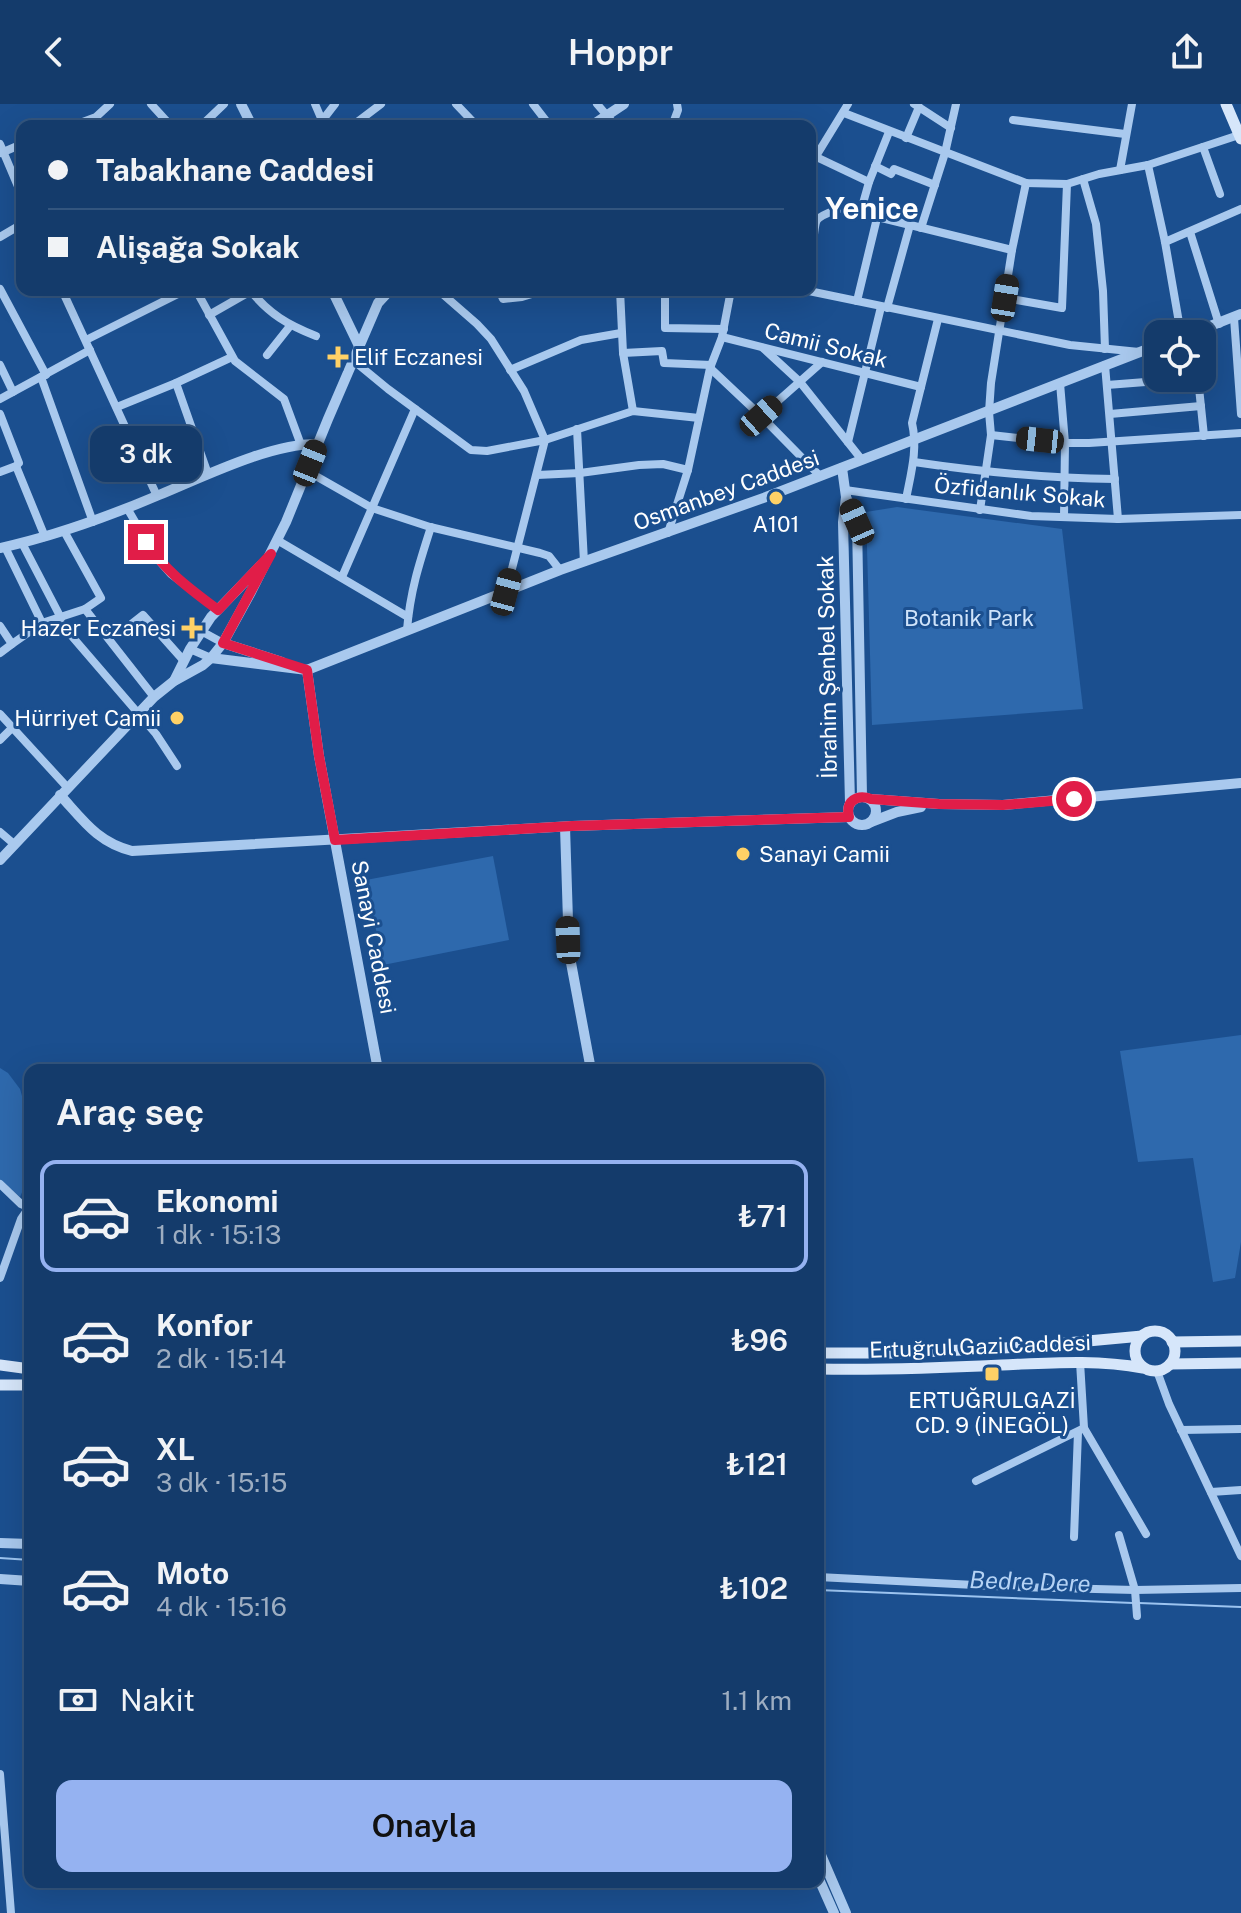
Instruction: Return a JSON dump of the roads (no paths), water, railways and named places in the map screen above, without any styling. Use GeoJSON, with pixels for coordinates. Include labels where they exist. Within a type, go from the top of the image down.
{"type":"FeatureCollection","features":[{"type":"Feature","properties":{"kind":"main road"},"geometry":{"type":"LineString","coordinates":[[1232,109],[1240,137]]}},
{"type":"Feature","properties":{"kind":"main road"},"geometry":{"type":"LineString","coordinates":[[1170,1364],[1175,1353],[1169,1337],[1158,1331],[1147,1333],[1138,1340],[1135,1352],[1143,1368],[1157,1371],[1170,1364],[1241,1363]]}},
{"type":"Feature","properties":{"kind":"main road","name":"Ertuğrul Gazi Caddesi"},"geometry":{"type":"LineString","coordinates":[[824,1353],[1023,1347],[1142,1336]]}},
{"type":"Feature","properties":{"kind":"main road"},"geometry":{"type":"LineString","coordinates":[[1172,1342],[1241,1341]]}},
{"type":"Feature","properties":{"kind":"main road","name":"Ertuğrul Gazi Caddesi"},"geometry":{"type":"LineString","coordinates":[[824,1369],[1080,1362],[1109,1362],[1143,1368]]}},
{"type":"Feature","properties":{"kind":"main road"},"geometry":{"type":"LineString","coordinates":[[0,1365],[24,1368]]}},
{"type":"Feature","properties":{"kind":"main road"},"geometry":{"type":"LineString","coordinates":[[0,1385],[24,1385]]}},
{"type":"Feature","properties":{"kind":"street"},"geometry":{"type":"LineString","coordinates":[[97,120],[110,104]]}},
{"type":"Feature","properties":{"kind":"street"},"geometry":{"type":"LineString","coordinates":[[151,104],[166,120]]}},
{"type":"Feature","properties":{"kind":"street"},"geometry":{"type":"LineString","coordinates":[[207,120],[224,104]]}},
{"type":"Feature","properties":{"kind":"street"},"geometry":{"type":"LineString","coordinates":[[360,120],[381,104]]}},
{"type":"Feature","properties":{"kind":"street"},"geometry":{"type":"LineString","coordinates":[[533,104],[545,120]]}},
{"type":"Feature","properties":{"kind":"street"},"geometry":{"type":"LineString","coordinates":[[597,104],[611,120]]}},
{"type":"Feature","properties":{"kind":"street"},"geometry":{"type":"LineString","coordinates":[[601,120],[624,104]]}},
{"type":"Feature","properties":{"kind":"street"},"geometry":{"type":"LineString","coordinates":[[816,152],[848,104]]}},
{"type":"Feature","properties":{"kind":"street"},"geometry":{"type":"LineString","coordinates":[[921,228],[945,153],[956,104]]}},
{"type":"Feature","properties":{"kind":"street"},"geometry":{"type":"LineString","coordinates":[[1120,170],[1132,104]]}},
{"type":"Feature","properties":{"kind":"street"},"geometry":{"type":"LineString","coordinates":[[906,138],[916,106],[951,128]]}},
{"type":"Feature","properties":{"kind":"street"},"geometry":{"type":"LineString","coordinates":[[844,113],[1026,183],[1067,184],[1148,165],[1240,137]]}},
{"type":"Feature","properties":{"kind":"street"},"geometry":{"type":"LineString","coordinates":[[1013,120],[1125,134]]}},
{"type":"Feature","properties":{"kind":"street"},"geometry":{"type":"LineString","coordinates":[[860,214],[889,132]]}},
{"type":"Feature","properties":{"kind":"street"},"geometry":{"type":"LineString","coordinates":[[1203,147],[1220,194]]}},
{"type":"Feature","properties":{"kind":"street"},"geometry":{"type":"LineString","coordinates":[[1,149],[16,183]]}},
{"type":"Feature","properties":{"kind":"street"},"geometry":{"type":"LineString","coordinates":[[816,157],[869,182]]}},
{"type":"Feature","properties":{"kind":"street"},"geometry":{"type":"LineString","coordinates":[[1148,165],[1185,320]]}},
{"type":"Feature","properties":{"kind":"street"},"geometry":{"type":"LineString","coordinates":[[875,166],[891,174],[894,169],[935,185]]}},
{"type":"Feature","properties":{"kind":"street"},"geometry":{"type":"LineString","coordinates":[[1083,179],[1096,224],[1105,349]]}},
{"type":"Feature","properties":{"kind":"street"},"geometry":{"type":"LineString","coordinates":[[980,510],[991,435],[991,383],[1026,183]]}},
{"type":"Feature","properties":{"kind":"street"},"geometry":{"type":"LineString","coordinates":[[1005,298],[1062,308],[1067,184]]}},
{"type":"Feature","properties":{"kind":"street"},"geometry":{"type":"LineString","coordinates":[[816,223],[841,208],[1012,250]]}},
{"type":"Feature","properties":{"kind":"street"},"geometry":{"type":"LineString","coordinates":[[1165,242],[1241,209]]}},
{"type":"Feature","properties":{"kind":"street"},"geometry":{"type":"LineString","coordinates":[[857,301],[877,218]]}},
{"type":"Feature","properties":{"kind":"street"},"geometry":{"type":"LineString","coordinates":[[848,442],[865,373],[910,225]]}},
{"type":"Feature","properties":{"kind":"street"},"geometry":{"type":"LineString","coordinates":[[1190,232],[1219,324]]}},
{"type":"Feature","properties":{"kind":"street"},"geometry":{"type":"LineString","coordinates":[[0,289],[43,376],[93,522]]}},
{"type":"Feature","properties":{"kind":"street"},"geometry":{"type":"LineString","coordinates":[[816,292],[1070,345],[1140,352]]}},
{"type":"Feature","properties":{"kind":"street"},"geometry":{"type":"LineString","coordinates":[[65,296],[157,496]]}},
{"type":"Feature","properties":{"kind":"street"},"geometry":{"type":"LineString","coordinates":[[86,340],[174,296]]}},
{"type":"Feature","properties":{"kind":"street"},"geometry":{"type":"LineString","coordinates":[[199,296],[232,357],[284,399],[301,445]]}},
{"type":"Feature","properties":{"kind":"street"},"geometry":{"type":"LineString","coordinates":[[209,315],[241,296]]}},
{"type":"Feature","properties":{"kind":"street"},"geometry":{"type":"LineString","coordinates":[[255,296],[262,305],[290,326],[316,336]]}},
{"type":"Feature","properties":{"kind":"street"},"geometry":{"type":"LineString","coordinates":[[335,296],[360,348]]}},
{"type":"Feature","properties":{"kind":"street"},"geometry":{"type":"LineString","coordinates":[[0,860],[154,697],[174,681],[203,665],[223,643],[271,554],[378,303],[384,296]]}},
{"type":"Feature","properties":{"kind":"street"},"geometry":{"type":"LineString","coordinates":[[444,296],[491,339],[524,391],[545,440],[506,592]]}},
{"type":"Feature","properties":{"kind":"street"},"geometry":{"type":"LineString","coordinates":[[620,296],[623,353],[633,411]]}},
{"type":"Feature","properties":{"kind":"street","name":"Camii Sokak"},"geometry":{"type":"LineString","coordinates":[[665,296],[665,328],[723,333],[763,348],[921,387]]}},
{"type":"Feature","properties":{"kind":"street"},"geometry":{"type":"LineString","coordinates":[[668,533],[688,470],[710,366],[723,333],[730,296]]}},
{"type":"Feature","properties":{"kind":"street"},"geometry":{"type":"LineString","coordinates":[[1216,325],[1238,316],[1241,414]]}},
{"type":"Feature","properties":{"kind":"street"},"geometry":{"type":"LineString","coordinates":[[906,499],[916,439],[912,423],[938,319]]}},
{"type":"Feature","properties":{"kind":"street"},"geometry":{"type":"LineString","coordinates":[[267,355],[290,326]]}},
{"type":"Feature","properties":{"kind":"street"},"geometry":{"type":"LineString","coordinates":[[510,370],[581,340],[621,333]]}},
{"type":"Feature","properties":{"kind":"street"},"geometry":{"type":"LineString","coordinates":[[763,348],[800,382],[862,460]]}},
{"type":"Feature","properties":{"kind":"street"},"geometry":{"type":"LineString","coordinates":[[0,399],[90,350]]}},
{"type":"Feature","properties":{"kind":"street","name":"Osmanbey Caddesi"},"geometry":{"type":"LineString","coordinates":[[211,658],[307,670],[560,570],[842,468],[1144,350]]}},
{"type":"Feature","properties":{"kind":"street"},"geometry":{"type":"LineString","coordinates":[[623,353],[662,351],[664,363],[710,366],[820,476]]}},
{"type":"Feature","properties":{"kind":"street"},"geometry":{"type":"LineString","coordinates":[[117,407],[232,357]]}},
{"type":"Feature","properties":{"kind":"street"},"geometry":{"type":"LineString","coordinates":[[354,361],[471,450],[487,451],[545,440],[633,411],[699,418]]}},
{"type":"Feature","properties":{"kind":"street"},"geometry":{"type":"LineString","coordinates":[[761,416],[822,362]]}},
{"type":"Feature","properties":{"kind":"street"},"geometry":{"type":"LineString","coordinates":[[0,365],[13,392]]}},
{"type":"Feature","properties":{"kind":"street"},"geometry":{"type":"LineString","coordinates":[[1105,365],[1118,519]]}},
{"type":"Feature","properties":{"kind":"street"},"geometry":{"type":"LineString","coordinates":[[1107,385],[1144,382]]}},
{"type":"Feature","properties":{"kind":"street"},"geometry":{"type":"LineString","coordinates":[[176,383],[208,474]]}},
{"type":"Feature","properties":{"kind":"street"},"geometry":{"type":"LineString","coordinates":[[1060,383],[1065,443],[1064,517]]}},
{"type":"Feature","properties":{"kind":"street"},"geometry":{"type":"LineString","coordinates":[[1199,392],[1204,436]]}},
{"type":"Feature","properties":{"kind":"street"},"geometry":{"type":"LineString","coordinates":[[1110,414],[1201,406]]}},
{"type":"Feature","properties":{"kind":"street"},"geometry":{"type":"LineString","coordinates":[[342,577],[415,409]]}},
{"type":"Feature","properties":{"kind":"street"},"geometry":{"type":"LineString","coordinates":[[0,414],[19,463],[0,472]]}},
{"type":"Feature","properties":{"kind":"street"},"geometry":{"type":"LineString","coordinates":[[577,429],[584,562]]}},
{"type":"Feature","properties":{"kind":"street"},"geometry":{"type":"LineString","coordinates":[[991,435],[1065,443],[1241,433]]}},
{"type":"Feature","properties":{"kind":"street"},"geometry":{"type":"LineString","coordinates":[[42,623],[2,548],[93,522],[263,454],[318,444]]}},
{"type":"Feature","properties":{"kind":"street"},"geometry":{"type":"LineString","coordinates":[[914,462],[986,472],[1115,479]]}},
{"type":"Feature","properties":{"kind":"street"},"geometry":{"type":"LineString","coordinates":[[537,475],[663,464],[688,470]]}},
{"type":"Feature","properties":{"kind":"street"},"geometry":{"type":"LineString","coordinates":[[16,466],[45,537]]}},
{"type":"Feature","properties":{"kind":"street"},"geometry":{"type":"LineString","coordinates":[[842,468],[846,493]]}},
{"type":"Feature","properties":{"kind":"street"},"geometry":{"type":"LineString","coordinates":[[307,471],[372,508],[431,527],[549,556],[560,570]]}},
{"type":"Feature","properties":{"kind":"street","name":"Özfidanlık Sokak"},"geometry":{"type":"LineString","coordinates":[[846,493],[1031,516],[1118,519],[1241,515]]}},
{"type":"Feature","properties":{"kind":"street","name":"İbrahim Şenbel Sokak"},"geometry":{"type":"LineString","coordinates":[[846,493],[843,522],[850,803]]}},
{"type":"Feature","properties":{"kind":"street","name":"İbrahim Şenbel Sokak"},"geometry":{"type":"LineString","coordinates":[[846,493],[857,522],[866,798]]}},
{"type":"Feature","properties":{"kind":"street"},"geometry":{"type":"LineString","coordinates":[[127,508],[155,556],[171,574],[218,610]]}},
{"type":"Feature","properties":{"kind":"street"},"geometry":{"type":"LineString","coordinates":[[407,630],[412,585],[431,527]]}},
{"type":"Feature","properties":{"kind":"street"},"geometry":{"type":"LineString","coordinates":[[0,653],[42,623],[85,609],[101,598],[64,531]]}},
{"type":"Feature","properties":{"kind":"street"},"geometry":{"type":"LineString","coordinates":[[277,540],[408,617]]}},
{"type":"Feature","properties":{"kind":"street"},"geometry":{"type":"LineString","coordinates":[[22,543],[59,618],[156,734],[177,766]]}},
{"type":"Feature","properties":{"kind":"street"},"geometry":{"type":"LineString","coordinates":[[174,681],[201,631],[271,554]]}},
{"type":"Feature","properties":{"kind":"street"},"geometry":{"type":"LineString","coordinates":[[85,609],[154,697]]}},
{"type":"Feature","properties":{"kind":"street"},"geometry":{"type":"LineString","coordinates":[[129,626],[143,615],[184,661]]}},
{"type":"Feature","properties":{"kind":"street"},"geometry":{"type":"LineString","coordinates":[[0,626],[12,644]]}},
{"type":"Feature","properties":{"kind":"street"},"geometry":{"type":"LineString","coordinates":[[201,631],[223,643],[307,670]]}},
{"type":"Feature","properties":{"kind":"street"},"geometry":{"type":"LineString","coordinates":[[846,640],[859,640]]}},
{"type":"Feature","properties":{"kind":"street"},"geometry":{"type":"LineString","coordinates":[[190,649],[211,658]]}},
{"type":"Feature","properties":{"kind":"street","name":"Sanayi Caddesi"},"geometry":{"type":"LineString","coordinates":[[307,670],[319,756],[377,1064]]}},
{"type":"Feature","properties":{"kind":"street"},"geometry":{"type":"LineString","coordinates":[[0,714],[64,791],[91,829],[115,846],[132,851],[565,827],[849,817]]}},
{"type":"Feature","properties":{"kind":"street"},"geometry":{"type":"LineString","coordinates":[[0,740],[13,727]]}},
{"type":"Feature","properties":{"kind":"street"},"geometry":{"type":"LineString","coordinates":[[939,804],[897,812],[859,825],[849,817],[848,807],[853,799],[866,798],[1003,805],[1241,783]]}},
{"type":"Feature","properties":{"kind":"street"},"geometry":{"type":"LineString","coordinates":[[866,798],[874,803],[876,812],[868,823]]}},
{"type":"Feature","properties":{"kind":"street"},"geometry":{"type":"LineString","coordinates":[[565,827],[569,952],[590,1064]]}},
{"type":"Feature","properties":{"kind":"street"},"geometry":{"type":"LineString","coordinates":[[0,832],[14,844]]}},
{"type":"Feature","properties":{"kind":"street"},"geometry":{"type":"LineString","coordinates":[[0,1184],[24,1205]]}},
{"type":"Feature","properties":{"kind":"street"},"geometry":{"type":"LineString","coordinates":[[0,1278],[24,1214]]}},
{"type":"Feature","properties":{"kind":"street"},"geometry":{"type":"LineString","coordinates":[[1074,1537],[1081,1430],[1080,1362]]}},
{"type":"Feature","properties":{"kind":"street"},"geometry":{"type":"LineString","coordinates":[[1157,1371],[1181,1430],[1241,1556]]}},
{"type":"Feature","properties":{"kind":"street"},"geometry":{"type":"LineString","coordinates":[[1181,1430],[1241,1429]]}},
{"type":"Feature","properties":{"kind":"street"},"geometry":{"type":"LineString","coordinates":[[976,1481],[1081,1430]]}},
{"type":"Feature","properties":{"kind":"street"},"geometry":{"type":"LineString","coordinates":[[1081,1430],[1146,1534]]}},
{"type":"Feature","properties":{"kind":"street"},"geometry":{"type":"LineString","coordinates":[[1211,1492],[1241,1490]]}},
{"type":"Feature","properties":{"kind":"street"},"geometry":{"type":"LineString","coordinates":[[1119,1535],[1135,1593],[1137,1616]]}},
{"type":"Feature","properties":{"kind":"street"},"geometry":{"type":"LineString","coordinates":[[0,1543],[24,1544]]}},
{"type":"Feature","properties":{"kind":"street"},"geometry":{"type":"LineString","coordinates":[[824,1577],[1135,1593],[1241,1588]]}},
{"type":"Feature","properties":{"kind":"street"},"geometry":{"type":"LineString","coordinates":[[0,1579],[24,1581]]}},
{"type":"Feature","properties":{"kind":"street"},"geometry":{"type":"LineString","coordinates":[[0,1774],[4,1874],[11,1913]]}},
{"type":"Feature","properties":{"kind":"street"},"geometry":{"type":"LineString","coordinates":[[824,1862],[846,1913]]}},
{"type":"Feature","properties":{"kind":"street"},"geometry":{"type":"LineString","coordinates":[[823,1888],[834,1913]]}},
{"type":"Feature","properties":{"kind":"waterway","name":"Bedre Dere"},"geometry":{"type":"LineString","coordinates":[[0,1558],[24,1560]]}},
{"type":"Feature","properties":{"kind":"waterway","name":"Bedre Dere"},"geometry":{"type":"LineString","coordinates":[[824,1590],[1133,1603]]}},
{"type":"Feature","properties":{"kind":"waterway","name":"Bedre Dere"},"geometry":{"type":"LineString","coordinates":[[1139,1603],[1241,1607]]}},
{"type":"Feature","properties":{"kind":"place","name":"Elif Eczanesi"},"geometry":{"type":"Point","coordinates":[338,357]}},
{"type":"Feature","properties":{"kind":"place","name":"A101"},"geometry":{"type":"Point","coordinates":[776,498]}},
{"type":"Feature","properties":{"kind":"place","name":"Hazer Eczanesi"},"geometry":{"type":"Point","coordinates":[192,628]}},
{"type":"Feature","properties":{"kind":"place","name":"Hürriyet Camii"},"geometry":{"type":"Point","coordinates":[177,718]}},
{"type":"Feature","properties":{"kind":"place","name":"Sanayi Camii"},"geometry":{"type":"Point","coordinates":[743,854]}},
{"type":"Feature","properties":{"kind":"place","name":"ERTUĞRULGAZİ CD. 9 (İNEGÖL)"},"geometry":{"type":"Point","coordinates":[992,1374]}},
{"type":"Feature","properties":{"kind":"district","name":"Yenice"},"geometry":{"type":"Point","coordinates":[872,209]}},
{"type":"Feature","properties":{"kind":"park label","name":"Botanik Park"},"geometry":{"type":"Point","coordinates":[969,618]}}]}
